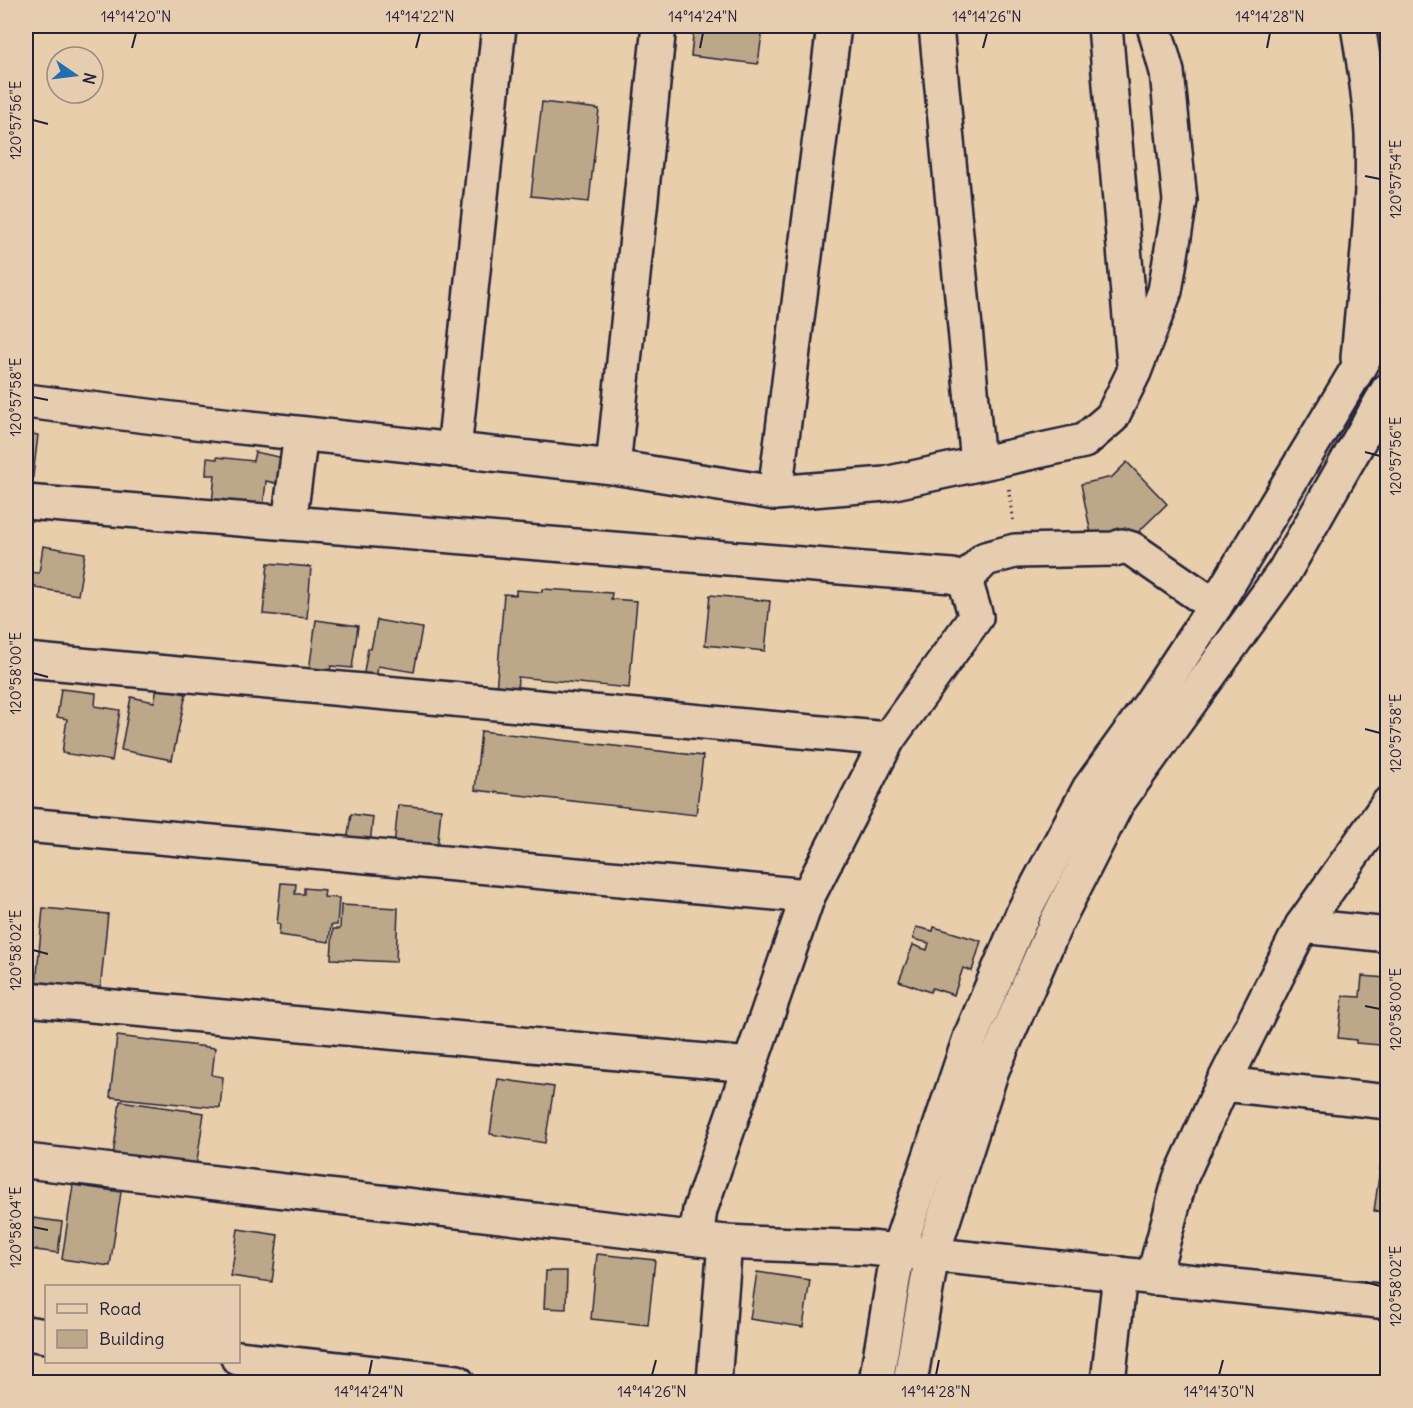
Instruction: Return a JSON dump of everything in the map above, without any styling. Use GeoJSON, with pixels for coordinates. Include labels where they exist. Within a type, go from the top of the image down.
{"type":"FeatureCollection","features":[{"type":"Feature","properties":{"kind":"street"},"geometry":{"type":"LineString","coordinates":[[454,450],[499,26]]}},
{"type":"Feature","properties":{"kind":"street"},"geometry":{"type":"LineString","coordinates":[[613,467],[659,26]]}},
{"type":"Feature","properties":{"kind":"street"},"geometry":{"type":"LineString","coordinates":[[775,494],[834,26]]}},
{"type":"Feature","properties":{"kind":"street"},"geometry":{"type":"LineString","coordinates":[[936,26],[992,460]]}},
{"type":"Feature","properties":{"kind":"street"},"geometry":{"type":"LineString","coordinates":[[1105,26],[1134,372]]}},
{"type":"Feature","properties":{"kind":"street"},"geometry":{"type":"LineString","coordinates":[[26,401],[301,434],[613,467],[775,494],[885,484],[1084,441],[1112,417],[1134,372],[1164,291],[1180,201],[1167,72],[1154,26]]}},
{"type":"Feature","properties":{"kind":"street"},"geometry":{"type":"LineString","coordinates":[[1357,370],[1371,199],[1372,134],[1358,26]]}},
{"type":"Feature","properties":{"kind":"street"},"geometry":{"type":"LineString","coordinates":[[876,1383],[898,1251],[970,1038],[1024,911],[1089,789],[1149,706],[1215,606],[1388,315]]}},
{"type":"Feature","properties":{"kind":"street"},"geometry":{"type":"LineString","coordinates":[[910,1383],[932,1255],[992,1070],[1056,923],[1118,804],[1284,572],[1388,390]]}},
{"type":"Feature","properties":{"kind":"street"},"geometry":{"type":"LineString","coordinates":[[1342,472],[1388,431]]}},
{"type":"Feature","properties":{"kind":"street"},"geometry":{"type":"LineString","coordinates":[[289,523],[301,434]]}},
{"type":"Feature","properties":{"kind":"street"},"geometry":{"type":"LineString","coordinates":[[26,502],[940,575],[966,580]]}},
{"type":"Feature","properties":{"kind":"street"},"geometry":{"type":"LineString","coordinates":[[966,580],[985,560],[1015,551],[1115,549],[1122,546],[1132,549],[1215,606]]}},
{"type":"Feature","properties":{"kind":"street"},"geometry":{"type":"LineString","coordinates":[[714,1383],[711,1240],[700,1210],[808,896],[888,739],[976,617],[966,580]]}},
{"type":"Feature","properties":{"kind":"street"},"geometry":{"type":"LineString","coordinates":[[26,660],[888,739]]}},
{"type":"Feature","properties":{"kind":"street"},"geometry":{"type":"LineString","coordinates":[[1154,1278],[1180,1179],[1223,1084],[1302,926],[1388,804]]}},
{"type":"Feature","properties":{"kind":"street"},"geometry":{"type":"LineString","coordinates":[[26,825],[808,896]]}},
{"type":"Feature","properties":{"kind":"street"},"geometry":{"type":"LineString","coordinates":[[1302,926],[1388,934]]}},
{"type":"Feature","properties":{"kind":"street"},"geometry":{"type":"LineString","coordinates":[[26,999],[750,1065]]}},
{"type":"Feature","properties":{"kind":"street"},"geometry":{"type":"LineString","coordinates":[[1223,1084],[1388,1102]]}},
{"type":"Feature","properties":{"kind":"street"},"geometry":{"type":"LineString","coordinates":[[26,1161],[711,1240],[869,1248],[1388,1302]]}},
{"type":"Feature","properties":{"kind":"street"},"geometry":{"type":"LineString","coordinates":[[1108,1383],[1120,1274]]}},
{"type":"Feature","properties":{"kind":"street"},"geometry":{"type":"LineString","coordinates":[[26,1333],[45,1336]]}},
{"type":"Feature","properties":{"kind":"street"},"geometry":{"type":"LineString","coordinates":[[240,1358],[457,1383]]}},
{"type":"Feature","properties":{"kind":"path"},"geometry":{"type":"LineString","coordinates":[[992,460],[1015,551]]}},
{"type":"Feature","properties":{"kind":"building"},"geometry":{"type":"Polygon","coordinates":[[[694,26],[763,26],[758,64],[691,56],[694,26]]]}},
{"type":"Feature","properties":{"kind":"building"},"geometry":{"type":"Polygon","coordinates":[[[542,102],[599,109],[589,202],[531,196],[542,102]]]}},
{"type":"Feature","properties":{"kind":"building"},"geometry":{"type":"Polygon","coordinates":[[[26,433],[38,435],[31,492],[26,492],[26,433]]]}},
{"type":"Feature","properties":{"kind":"building"},"geometry":{"type":"Polygon","coordinates":[[[255,452],[284,458],[279,484],[266,481],[263,509],[212,503],[215,475],[206,475],[207,458],[253,461],[255,452]]]}},
{"type":"Feature","properties":{"kind":"building"},"geometry":{"type":"Polygon","coordinates":[[[1127,462],[1167,504],[1135,535],[1093,544],[1081,484],[1112,477],[1127,462]]]}},
{"type":"Feature","properties":{"kind":"building"},"geometry":{"type":"Polygon","coordinates":[[[43,546],[85,553],[78,595],[36,588],[36,586],[26,584],[26,572],[39,573],[43,546]]]}},
{"type":"Feature","properties":{"kind":"building"},"geometry":{"type":"Polygon","coordinates":[[[268,563],[311,567],[307,618],[263,614],[268,563]]]}},
{"type":"Feature","properties":{"kind":"building"},"geometry":{"type":"Polygon","coordinates":[[[542,589],[612,593],[611,599],[637,601],[629,688],[518,677],[517,693],[496,691],[504,594],[516,595],[516,590],[542,592],[542,589]]]}},
{"type":"Feature","properties":{"kind":"building"},"geometry":{"type":"Polygon","coordinates":[[[710,595],[770,601],[765,651],[705,645],[710,595]]]}},
{"type":"Feature","properties":{"kind":"building"},"geometry":{"type":"Polygon","coordinates":[[[316,620],[358,626],[352,668],[331,666],[329,674],[309,671],[316,620]]]}},
{"type":"Feature","properties":{"kind":"building"},"geometry":{"type":"Polygon","coordinates":[[[377,620],[422,628],[414,672],[378,666],[376,680],[363,679],[368,648],[371,649],[377,620]]]}},
{"type":"Feature","properties":{"kind":"building"},"geometry":{"type":"Polygon","coordinates":[[[157,688],[186,694],[172,760],[121,750],[131,697],[154,702],[157,688]]]}},
{"type":"Feature","properties":{"kind":"building"},"geometry":{"type":"Polygon","coordinates":[[[61,689],[96,693],[95,706],[120,710],[112,761],[62,753],[67,719],[57,717],[61,689]]]}},
{"type":"Feature","properties":{"kind":"building"},"geometry":{"type":"Polygon","coordinates":[[[481,731],[703,756],[696,815],[475,790],[481,731]]]}},
{"type":"Feature","properties":{"kind":"building"},"geometry":{"type":"Polygon","coordinates":[[[398,805],[441,809],[437,851],[394,847],[398,805]]]}},
{"type":"Feature","properties":{"kind":"building"},"geometry":{"type":"Polygon","coordinates":[[[351,814],[373,817],[370,844],[347,842],[351,814]]]}},
{"type":"Feature","properties":{"kind":"building"},"geometry":{"type":"Polygon","coordinates":[[[281,883],[296,884],[295,894],[304,894],[304,888],[325,890],[324,897],[339,898],[337,925],[331,925],[329,942],[279,935],[280,924],[277,924],[281,883]]]}},
{"type":"Feature","properties":{"kind":"building"},"geometry":{"type":"Polygon","coordinates":[[[341,905],[398,908],[396,962],[331,959],[333,929],[340,929],[341,905]]]}},
{"type":"Feature","properties":{"kind":"building"},"geometry":{"type":"Polygon","coordinates":[[[43,908],[108,914],[100,991],[36,985],[43,908]]]}},
{"type":"Feature","properties":{"kind":"building"},"geometry":{"type":"Polygon","coordinates":[[[916,927],[933,931],[934,927],[981,941],[972,971],[963,968],[954,995],[932,988],[930,992],[899,981],[913,945],[927,950],[929,943],[913,939],[916,927]]]}},
{"type":"Feature","properties":{"kind":"building"},"geometry":{"type":"Polygon","coordinates":[[[1362,976],[1386,978],[1388,982],[1388,1041],[1380,1041],[1380,1045],[1356,1043],[1356,1040],[1338,1038],[1343,996],[1360,997],[1362,976]]]}},
{"type":"Feature","properties":{"kind":"building"},"geometry":{"type":"Polygon","coordinates":[[[117,1036],[215,1048],[212,1075],[223,1077],[220,1108],[110,1097],[117,1036]]]}},
{"type":"Feature","properties":{"kind":"building"},"geometry":{"type":"Polygon","coordinates":[[[498,1079],[554,1087],[545,1143],[490,1134],[498,1079]]]}},
{"type":"Feature","properties":{"kind":"building"},"geometry":{"type":"Polygon","coordinates":[[[120,1101],[204,1113],[196,1168],[113,1157],[120,1101]]]}},
{"type":"Feature","properties":{"kind":"building"},"geometry":{"type":"Polygon","coordinates":[[[1381,1162],[1388,1163],[1388,1212],[1374,1211],[1381,1162]]]}},
{"type":"Feature","properties":{"kind":"building"},"geometry":{"type":"Polygon","coordinates":[[[73,1185],[121,1192],[110,1266],[62,1259],[73,1185]]]}},
{"type":"Feature","properties":{"kind":"building"},"geometry":{"type":"Polygon","coordinates":[[[33,1218],[62,1222],[58,1253],[29,1249],[33,1218]]]}},
{"type":"Feature","properties":{"kind":"building"},"geometry":{"type":"Polygon","coordinates":[[[238,1229],[278,1235],[272,1282],[231,1276],[238,1229]]]}},
{"type":"Feature","properties":{"kind":"building"},"geometry":{"type":"Polygon","coordinates":[[[597,1254],[655,1260],[648,1325],[591,1319],[597,1254]]]}},
{"type":"Feature","properties":{"kind":"building"},"geometry":{"type":"Polygon","coordinates":[[[546,1271],[567,1271],[566,1309],[544,1308],[546,1271]]]}},
{"type":"Feature","properties":{"kind":"building"},"geometry":{"type":"Polygon","coordinates":[[[757,1272],[810,1280],[803,1327],[750,1319],[757,1272]]]}}]}
